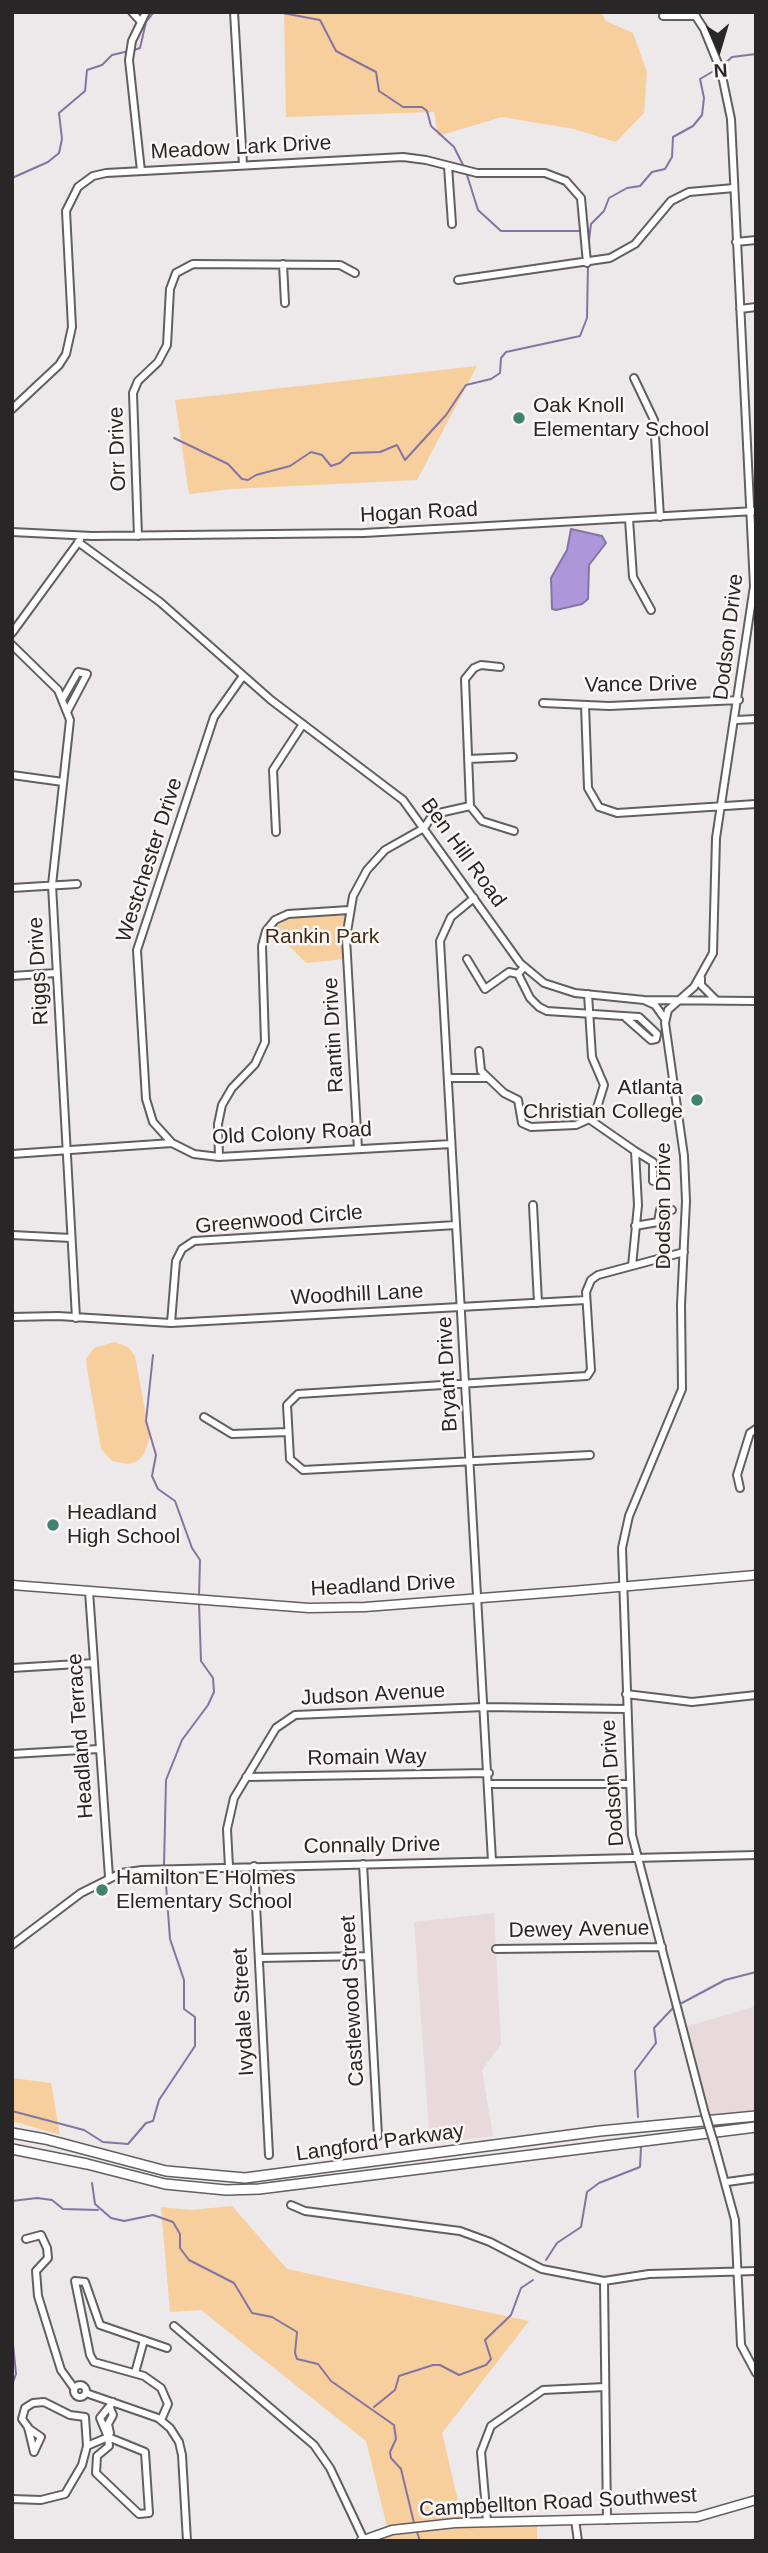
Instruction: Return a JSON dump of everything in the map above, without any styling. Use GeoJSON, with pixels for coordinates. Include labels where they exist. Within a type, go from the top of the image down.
{"type":"FeatureCollection","features":[{"type":"Feature","properties":{"kind":"highway","name":"Langford Parkway"},"geometry":{"type":"LineString","coordinates":[[12,2133],[45,2138],[166,2171],[245,2178],[600,2131],[756,2116]]}},
{"type":"Feature","properties":{"kind":"highway","name":"Langford Parkway"},"geometry":{"type":"LineString","coordinates":[[12,2149],[165,2184],[226,2190],[259,2189],[756,2127]]}},
{"type":"Feature","properties":{"kind":"main road","name":"Headland Drive"},"geometry":{"type":"LineString","coordinates":[[12,1585],[309,1608],[623,1588],[756,1575]]}},
{"type":"Feature","properties":{"kind":"main road","name":"Campbellton Road Southwest"},"geometry":{"type":"LineString","coordinates":[[363,2540],[392,2530],[487,2521],[696,2518],[756,2500]]}},
{"type":"Feature","properties":{"kind":"street"},"geometry":{"type":"LineString","coordinates":[[132,12],[141,22]]}},
{"type":"Feature","properties":{"kind":"street"},"geometry":{"type":"LineString","coordinates":[[141,171],[130,60],[132,41],[146,12]]}},
{"type":"Feature","properties":{"kind":"street"},"geometry":{"type":"LineString","coordinates":[[234,12],[243,165]]}},
{"type":"Feature","properties":{"kind":"street"},"geometry":{"type":"LineString","coordinates":[[663,16],[695,14]]}},
{"type":"Feature","properties":{"kind":"street","name":"Dodson Drive"},"geometry":{"type":"LineString","coordinates":[[695,14],[711,43],[727,91],[754,511],[754,586],[714,864],[713,953],[701,977],[682,999],[668,1010],[666,1020],[684,1156],[682,1389],[626,1526],[622,1548],[626,1709],[636,1859],[662,1947],[705,2114],[727,2182],[735,2220],[741,2345],[756,2373]]}},
{"type":"Feature","properties":{"kind":"street","name":"Meadow Lark Drive"},"geometry":{"type":"LineString","coordinates":[[12,409],[59,365],[71,340],[65,219],[72,194],[93,176],[403,157],[477,173],[545,173],[566,181],[584,203],[587,263]]}},
{"type":"Feature","properties":{"kind":"street"},"geometry":{"type":"LineString","coordinates":[[448,166],[453,225]]}},
{"type":"Feature","properties":{"kind":"street"},"geometry":{"type":"LineString","coordinates":[[458,280],[610,258],[628,249],[642,237],[661,210],[682,195],[734,188]]}},
{"type":"Feature","properties":{"kind":"street"},"geometry":{"type":"LineString","coordinates":[[736,242],[756,240]]}},
{"type":"Feature","properties":{"kind":"street","name":"Orr Drive"},"geometry":{"type":"LineString","coordinates":[[138,536],[133,393],[138,381],[158,362],[167,345],[173,278],[181,268],[193,264],[340,265],[355,273]]}},
{"type":"Feature","properties":{"kind":"street"},"geometry":{"type":"LineString","coordinates":[[283,264],[285,303]]}},
{"type":"Feature","properties":{"kind":"street"},"geometry":{"type":"LineString","coordinates":[[740,309],[756,307]]}},
{"type":"Feature","properties":{"kind":"street"},"geometry":{"type":"LineString","coordinates":[[634,378],[654,420],[660,517]]}},
{"type":"Feature","properties":{"kind":"street","name":"Hogan Road"},"geometry":{"type":"LineString","coordinates":[[83,535],[363,533],[754,511]]}},
{"type":"Feature","properties":{"kind":"street"},"geometry":{"type":"LineString","coordinates":[[629,519],[633,577],[651,610]]}},
{"type":"Feature","properties":{"kind":"street"},"geometry":{"type":"LineString","coordinates":[[12,532],[83,535]]}},
{"type":"Feature","properties":{"kind":"street"},"geometry":{"type":"LineString","coordinates":[[14,629],[83,535]]}},
{"type":"Feature","properties":{"kind":"street","name":"Ben Hill Road"},"geometry":{"type":"LineString","coordinates":[[78,542],[160,602],[243,676],[403,800],[524,967],[559,989],[588,994],[644,1000],[756,1001]]}},
{"type":"Feature","properties":{"kind":"street","name":"Riggs Drive"},"geometry":{"type":"LineString","coordinates":[[12,645],[52,682],[68,710],[70,732],[51,885],[76,1318]]}},
{"type":"Feature","properties":{"kind":"street"},"geometry":{"type":"LineString","coordinates":[[500,667],[481,665],[474,668],[465,679],[470,806],[482,821],[514,831]]}},
{"type":"Feature","properties":{"kind":"street"},"geometry":{"type":"LineString","coordinates":[[63,698],[78,672],[87,674],[68,710]]}},
{"type":"Feature","properties":{"kind":"street","name":"Westchester Drive"},"geometry":{"type":"LineString","coordinates":[[172,1143],[153,1122],[146,1100],[137,950],[214,717],[243,676]]}},
{"type":"Feature","properties":{"kind":"street","name":"Vance Drive"},"geometry":{"type":"LineString","coordinates":[[543,703],[584,705],[739,700]]}},
{"type":"Feature","properties":{"kind":"street"},"geometry":{"type":"LineString","coordinates":[[584,705],[588,788],[599,807],[617,813],[756,804]]}},
{"type":"Feature","properties":{"kind":"street"},"geometry":{"type":"LineString","coordinates":[[736,720],[756,719]]}},
{"type":"Feature","properties":{"kind":"street"},"geometry":{"type":"LineString","coordinates":[[276,832],[272,770],[303,724]]}},
{"type":"Feature","properties":{"kind":"street"},"geometry":{"type":"LineString","coordinates":[[468,759],[513,757]]}},
{"type":"Feature","properties":{"kind":"street"},"geometry":{"type":"LineString","coordinates":[[12,775],[64,782]]}},
{"type":"Feature","properties":{"kind":"street","name":"Rantin Drive"},"geometry":{"type":"LineString","coordinates":[[358,1149],[346,938],[349,910],[359,883],[377,856],[398,840],[424,828],[430,819],[439,813],[470,806]]}},
{"type":"Feature","properties":{"kind":"street"},"geometry":{"type":"LineString","coordinates":[[12,888],[77,884]]}},
{"type":"Feature","properties":{"kind":"street","name":"Bryant Drive"},"geometry":{"type":"LineString","coordinates":[[474,898],[451,917],[440,941],[490,1784],[492,1861]]}},
{"type":"Feature","properties":{"kind":"street"},"geometry":{"type":"LineString","coordinates":[[219,1157],[218,1124],[222,1105],[232,1088],[255,1064],[265,1042],[262,946],[266,931],[275,920],[288,914],[349,910]]}},
{"type":"Feature","properties":{"kind":"street"},"geometry":{"type":"LineString","coordinates":[[467,959],[485,989],[509,972],[518,974]]}},
{"type":"Feature","properties":{"kind":"street"},"geometry":{"type":"LineString","coordinates":[[518,974],[524,967]]}},
{"type":"Feature","properties":{"kind":"street"},"geometry":{"type":"LineString","coordinates":[[12,975],[56,973]]}},
{"type":"Feature","properties":{"kind":"street"},"geometry":{"type":"LineString","coordinates":[[518,974],[530,998],[547,1011],[639,1017],[657,1034],[656,1040],[651,1040],[626,1018]]}},
{"type":"Feature","properties":{"kind":"street"},"geometry":{"type":"LineString","coordinates":[[701,977],[701,985],[717,1000]]}},
{"type":"Feature","properties":{"kind":"street"},"geometry":{"type":"LineString","coordinates":[[479,1051],[481,1072],[518,1100],[522,1123],[531,1127],[576,1125],[589,1119],[602,1098],[604,1085],[592,1056],[588,994]]}},
{"type":"Feature","properties":{"kind":"street"},"geometry":{"type":"LineString","coordinates":[[644,1000],[655,1004],[666,1020]]}},
{"type":"Feature","properties":{"kind":"street"},"geometry":{"type":"LineString","coordinates":[[448,1078],[486,1078]]}},
{"type":"Feature","properties":{"kind":"street"},"geometry":{"type":"LineString","coordinates":[[589,1119],[653,1163],[653,1181]]}},
{"type":"Feature","properties":{"kind":"street","name":"Old Colony Road"},"geometry":{"type":"LineString","coordinates":[[12,1154],[172,1143],[194,1154],[219,1157],[451,1144]]}},
{"type":"Feature","properties":{"kind":"street"},"geometry":{"type":"LineString","coordinates":[[632,1266],[638,1205],[635,1151]]}},
{"type":"Feature","properties":{"kind":"street"},"geometry":{"type":"LineString","coordinates":[[533,1205],[538,1303]]}},
{"type":"Feature","properties":{"kind":"street"},"geometry":{"type":"LineString","coordinates":[[635,1226],[658,1222],[660,1210],[672,1210]]}},
{"type":"Feature","properties":{"kind":"street","name":"Greenwood Circle"},"geometry":{"type":"LineString","coordinates":[[170,1323],[176,1261],[182,1249],[194,1241],[456,1226]]}},
{"type":"Feature","properties":{"kind":"street"},"geometry":{"type":"LineString","coordinates":[[12,1236],[71,1238]]}},
{"type":"Feature","properties":{"kind":"street"},"geometry":{"type":"LineString","coordinates":[[590,1455],[303,1470],[290,1459],[287,1405],[298,1394],[587,1376],[591,1370],[586,1300],[592,1280],[684,1252]]}},
{"type":"Feature","properties":{"kind":"street","name":"Woodhill Lane"},"geometry":{"type":"LineString","coordinates":[[12,1317],[170,1323],[586,1300]]}},
{"type":"Feature","properties":{"kind":"street"},"geometry":{"type":"LineString","coordinates":[[204,1417],[232,1434],[288,1432]]}},
{"type":"Feature","properties":{"kind":"street"},"geometry":{"type":"LineString","coordinates":[[740,1488],[737,1475],[750,1433],[756,1429]]}},
{"type":"Feature","properties":{"kind":"street","name":"Headland Terrace"},"geometry":{"type":"LineString","coordinates":[[89,1591],[109,1877]]}},
{"type":"Feature","properties":{"kind":"street"},"geometry":{"type":"LineString","coordinates":[[12,1668],[93,1663]]}},
{"type":"Feature","properties":{"kind":"street"},"geometry":{"type":"LineString","coordinates":[[626,1694],[692,1702],[756,1695]]}},
{"type":"Feature","properties":{"kind":"street","name":"Judson Avenue"},"geometry":{"type":"LineString","coordinates":[[229,1867],[228,1815],[246,1777],[276,1728],[295,1715],[484,1707],[626,1709]]}},
{"type":"Feature","properties":{"kind":"street"},"geometry":{"type":"LineString","coordinates":[[12,1754],[99,1749]]}},
{"type":"Feature","properties":{"kind":"street","name":"Romain Way"},"geometry":{"type":"LineString","coordinates":[[246,1777],[489,1773]]}},
{"type":"Feature","properties":{"kind":"street"},"geometry":{"type":"LineString","coordinates":[[490,1784],[630,1784]]}},
{"type":"Feature","properties":{"kind":"street","name":"Connally Drive"},"geometry":{"type":"LineString","coordinates":[[12,1945],[81,1893],[109,1877],[142,1870],[756,1855]]}},
{"type":"Feature","properties":{"kind":"street","name":"Castlewood Street"},"geometry":{"type":"LineString","coordinates":[[363,1864],[377,2136]]}},
{"type":"Feature","properties":{"kind":"street","name":"Ivydale Street"},"geometry":{"type":"LineString","coordinates":[[254,1866],[269,2155]]}},
{"type":"Feature","properties":{"kind":"street","name":"Dewey Avenue"},"geometry":{"type":"LineString","coordinates":[[496,1949],[662,1947]]}},
{"type":"Feature","properties":{"kind":"street"},"geometry":{"type":"LineString","coordinates":[[259,1958],[368,1956]]}},
{"type":"Feature","properties":{"kind":"street"},"geometry":{"type":"LineString","coordinates":[[727,2182],[756,2178]]}},
{"type":"Feature","properties":{"kind":"street"},"geometry":{"type":"LineString","coordinates":[[291,2205],[305,2211],[460,2231],[490,2242],[542,2269],[604,2281],[649,2274],[739,2274],[756,2271]]}},
{"type":"Feature","properties":{"kind":"street"},"geometry":{"type":"LineString","coordinates":[[26,2239],[41,2235],[47,2248],[48,2258],[36,2271],[38,2296],[61,2370],[77,2397],[86,2393],[110,2408],[161,2420],[180,2442],[187,2541]]}},
{"type":"Feature","properties":{"kind":"street"},"geometry":{"type":"LineString","coordinates":[[161,2420],[167,2408],[166,2392],[135,2373],[94,2362],[87,2343],[75,2281],[85,2282],[100,2325],[167,2348]]}},
{"type":"Feature","properties":{"kind":"street"},"geometry":{"type":"LineString","coordinates":[[604,2281],[607,2520]]}},
{"type":"Feature","properties":{"kind":"street"},"geometry":{"type":"LineString","coordinates":[[174,2326],[314,2445],[330,2468],[363,2540]]}},
{"type":"Feature","properties":{"kind":"street"},"geometry":{"type":"LineString","coordinates":[[135,2373],[144,2340]]}},
{"type":"Feature","properties":{"kind":"street"},"geometry":{"type":"LineString","coordinates":[[487,2521],[481,2452],[491,2426],[543,2390],[605,2387]]}},
{"type":"Feature","properties":{"kind":"street"},"geometry":{"type":"LineString","coordinates":[[12,2500],[41,2500],[65,2494],[82,2465],[87,2446],[85,2417],[70,2415],[44,2402],[33,2403],[25,2408],[22,2419],[28,2427]]}},
{"type":"Feature","properties":{"kind":"street"},"geometry":{"type":"LineString","coordinates":[[87,2446],[108,2437],[145,2452],[149,2513],[139,2514],[96,2473],[97,2456],[108,2446],[108,2437],[105,2424],[110,2408]]}},
{"type":"Feature","properties":{"kind":"street"},"geometry":{"type":"LineString","coordinates":[[575,2520],[578,2541]]}},
{"type":"Feature","properties":{"kind":"shaded area"},"geometry":{"type":"Polygon","coordinates":[[[571,529],[602,536],[606,543],[589,565],[588,599],[582,604],[556,610],[552,609],[551,578],[567,550],[571,529]]]}},
{"type":"Feature","properties":{"kind":"shaded area"},"geometry":{"type":"Polygon","coordinates":[[[494,1913],[501,2044],[482,2070],[493,2136],[430,2144],[414,1922],[494,1913]]]}},
{"type":"Feature","properties":{"kind":"shaded area"},"geometry":{"type":"Polygon","coordinates":[[[756,2006],[756,2113],[704,2116],[682,2028],[756,2006]]]}},
{"type":"Feature","properties":{"kind":"green space"},"geometry":{"type":"Polygon","coordinates":[[[284,12],[601,12],[606,21],[633,33],[647,72],[644,113],[616,142],[574,129],[502,117],[438,136],[434,112],[286,117],[284,12]]]}},
{"type":"Feature","properties":{"kind":"green space"},"geometry":{"type":"Polygon","coordinates":[[[477,366],[417,480],[232,489],[189,494],[175,400],[477,366]]]}},
{"type":"Feature","properties":{"kind":"green space","name":"Rankin Park"},"geometry":{"type":"Polygon","coordinates":[[[345,915],[345,959],[306,963],[272,929],[292,916],[345,915]]]}},
{"type":"Feature","properties":{"kind":"green space"},"geometry":{"type":"Polygon","coordinates":[[[114,1342],[128,1347],[135,1356],[150,1437],[144,1454],[138,1461],[128,1464],[112,1461],[101,1449],[87,1368],[86,1359],[94,1348],[114,1342]]]}},
{"type":"Feature","properties":{"kind":"green space"},"geometry":{"type":"Polygon","coordinates":[[[12,2078],[51,2083],[60,2135],[12,2121],[12,2078]]]}},
{"type":"Feature","properties":{"kind":"green space"},"geometry":{"type":"Polygon","coordinates":[[[232,2206],[287,2269],[529,2321],[442,2433],[464,2526],[537,2521],[537,2541],[374,2541],[389,2535],[366,2441],[201,2310],[170,2312],[161,2207],[191,2210],[232,2206]]]}},
{"type":"Feature","properties":{"kind":"waterway"},"geometry":{"type":"LineString","coordinates":[[134,50],[140,48],[146,22],[154,12]]}},
{"type":"Feature","properties":{"kind":"waterway"},"geometry":{"type":"LineString","coordinates":[[277,12],[320,20],[336,51],[376,72],[379,91],[403,107],[422,107],[427,111],[431,126],[454,147],[464,167]]}},
{"type":"Feature","properties":{"kind":"waterway"},"geometry":{"type":"LineString","coordinates":[[12,178],[48,162],[59,153],[62,139],[59,113],[85,91],[87,70],[102,65],[112,55],[129,51]]}},
{"type":"Feature","properties":{"kind":"waterway"},"geometry":{"type":"LineString","coordinates":[[722,66],[732,57],[756,54]]}},
{"type":"Feature","properties":{"kind":"waterway"},"geometry":{"type":"LineString","coordinates":[[588,247],[591,224],[604,211],[609,198],[627,188],[640,186],[652,172],[665,169],[672,157],[673,137],[693,126],[702,115],[704,98],[700,79],[717,69]]}},
{"type":"Feature","properties":{"kind":"waterway"},"geometry":{"type":"LineString","coordinates":[[466,172],[478,210],[501,231],[581,231]]}},
{"type":"Feature","properties":{"kind":"waterway"},"geometry":{"type":"LineString","coordinates":[[174,438],[228,464],[242,479],[248,480],[256,475],[290,466],[311,452],[322,455],[331,466],[340,463],[351,453],[380,452],[397,445],[405,460],[446,415],[466,385],[491,379],[500,373],[501,358],[506,352],[580,336],[587,318],[588,264]]}},
{"type":"Feature","properties":{"kind":"waterway"},"geometry":{"type":"LineString","coordinates":[[153,1355],[146,1421],[156,1455],[152,1476],[158,1489],[175,1501],[192,1548],[200,1560],[199,1597]]}},
{"type":"Feature","properties":{"kind":"waterway"},"geometry":{"type":"LineString","coordinates":[[164,1865],[166,1780],[182,1740],[208,1705],[214,1692],[213,1678],[201,1661],[199,1603]]}},
{"type":"Feature","properties":{"kind":"waterway"},"geometry":{"type":"LineString","coordinates":[[103,2142],[128,2144],[146,2123],[153,2121],[159,2100],[195,2046],[195,2017],[184,2009],[184,1980],[170,1939],[165,1871]]}},
{"type":"Feature","properties":{"kind":"waterway"},"geometry":{"type":"LineString","coordinates":[[682,2003],[725,1980],[756,1972]]}},
{"type":"Feature","properties":{"kind":"waterway"},"geometry":{"type":"LineString","coordinates":[[638,2117],[635,2071],[656,2043],[654,2028],[673,2008]]}},
{"type":"Feature","properties":{"kind":"waterway"},"geometry":{"type":"LineString","coordinates":[[12,2111],[84,2130],[103,2142]]}},
{"type":"Feature","properties":{"kind":"waterway"},"geometry":{"type":"LineString","coordinates":[[546,2260],[557,2243],[581,2227],[587,2192],[599,2183],[640,2167],[641,2147]]}},
{"type":"Feature","properties":{"kind":"waterway"},"geometry":{"type":"LineString","coordinates":[[92,2183],[95,2204],[111,2218],[124,2221],[153,2215],[173,2222],[180,2234],[180,2248],[189,2260],[234,2283],[252,2313],[272,2317],[297,2332],[297,2359],[318,2364],[331,2381],[394,2425],[396,2439],[390,2452],[391,2458],[401,2469],[414,2523]]}},
{"type":"Feature","properties":{"kind":"waterway"},"geometry":{"type":"LineString","coordinates":[[12,2201],[37,2198],[52,2200],[63,2209],[98,2210]]}},
{"type":"Feature","properties":{"kind":"waterway"},"geometry":{"type":"LineString","coordinates":[[374,2407],[395,2390],[399,2376],[433,2365],[440,2365],[459,2375],[486,2365],[491,2359],[485,2340],[511,2315],[521,2288],[533,2280]]}},
{"type":"Feature","properties":{"kind":"waterway"},"geometry":{"type":"LineString","coordinates":[[12,2334],[16,2374],[12,2385]]}},
{"type":"Feature","properties":{"kind":"waterway"},"geometry":{"type":"LineString","coordinates":[[12,2435],[12,2455]]}},
{"type":"Feature","properties":{"kind":"waterway"},"geometry":{"type":"LineString","coordinates":[[417,2532],[420,2541]]}},
{"type":"Feature","properties":{"kind":"place","name":"Oak Knoll Elementary School"},"geometry":{"type":"Point","coordinates":[519,418]}},
{"type":"Feature","properties":{"kind":"place","name":"Atlanta Christian College"},"geometry":{"type":"Point","coordinates":[697,1100]}},
{"type":"Feature","properties":{"kind":"place","name":"Headland High School"},"geometry":{"type":"Point","coordinates":[53,1525]}},
{"type":"Feature","properties":{"kind":"place","name":"Hamilton E Holmes Elementary School"},"geometry":{"type":"Point","coordinates":[102,1890]}}]}
